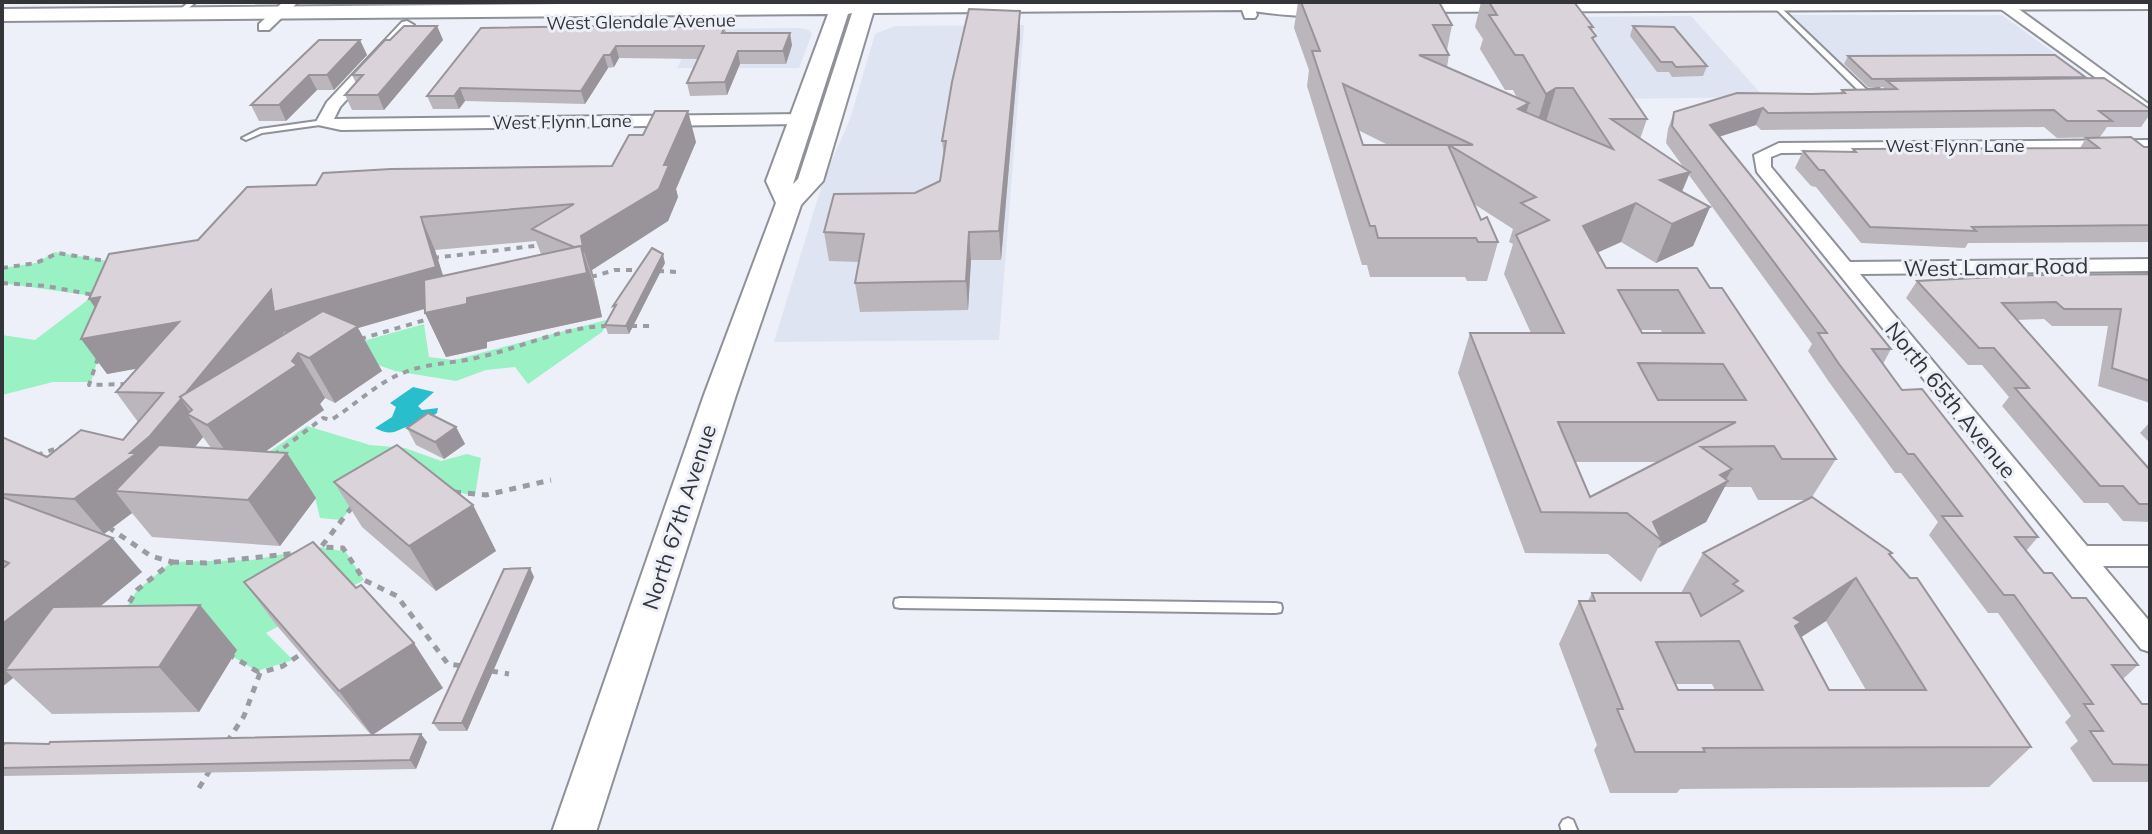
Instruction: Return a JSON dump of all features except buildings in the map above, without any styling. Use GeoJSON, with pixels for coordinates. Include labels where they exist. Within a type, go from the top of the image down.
{"type":"FeatureCollection","features":[{"type":"Feature","properties":{"kind":"main road"},"geometry":{"type":"LineString","coordinates":[[1385,8],[2150,3]]}},
{"type":"Feature","properties":{"kind":"main road","name":"West Glendale Avenue"},"geometry":{"type":"LineString","coordinates":[[864,9],[1066,4],[1355,9]]}},
{"type":"Feature","properties":{"kind":"main road","name":"West Glendale Avenue"},"geometry":{"type":"LineString","coordinates":[[2,15],[286,7],[401,12],[839,9]]}},
{"type":"Feature","properties":{"kind":"main road","name":"West Glendale Avenue"},"geometry":{"type":"LineString","coordinates":[[2,30],[264,27],[401,12],[451,18],[502,17],[514,9],[1247,7]]}},
{"type":"Feature","properties":{"kind":"main road","name":"North 67th Avenue"},"geometry":{"type":"LineString","coordinates":[[789,203],[779,181],[839,9]]}},
{"type":"Feature","properties":{"kind":"main road","name":"North 67th Avenue"},"geometry":{"type":"LineString","coordinates":[[574,832],[720,395],[789,203],[810,181],[864,9]]}},
{"type":"Feature","properties":{"kind":"street"},"geometry":{"type":"LineString","coordinates":[[2003,4],[2110,89],[2150,112]]}},
{"type":"Feature","properties":{"kind":"street"},"geometry":{"type":"LineString","coordinates":[[264,27],[286,7]]}},
{"type":"Feature","properties":{"kind":"street"},"geometry":{"type":"LineString","coordinates":[[324,122],[401,12]]}},
{"type":"Feature","properties":{"kind":"street","name":"West Flynn Lane"},"geometry":{"type":"LineString","coordinates":[[324,122],[341,125],[801,119]]}},
{"type":"Feature","properties":{"kind":"street","name":"West Flynn Lane"},"geometry":{"type":"LineString","coordinates":[[1762,155],[1779,148],[2150,145]]}},
{"type":"Feature","properties":{"kind":"street","name":"North 65th Avenue"},"geometry":{"type":"LineString","coordinates":[[1762,155],[1763,168],[2150,641]]}},
{"type":"Feature","properties":{"kind":"street","name":"West Lamar Road"},"geometry":{"type":"LineString","coordinates":[[1843,268],[2150,265]]}},
{"type":"Feature","properties":{"kind":"street"},"geometry":{"type":"LineString","coordinates":[[2080,556],[2150,556]]}},
{"type":"Feature","properties":{"kind":"lane"},"geometry":{"type":"LineString","coordinates":[[1775,5],[1865,92],[1880,91]]}},
{"type":"Feature","properties":{"kind":"lane"},"geometry":{"type":"LineString","coordinates":[[246,138],[260,131],[324,122]]}},
{"type":"Feature","properties":{"kind":"lane"},"geometry":{"type":"LineString","coordinates":[[900,603],[1276,608]]}},
{"type":"Feature","properties":{"kind":"path"},"geometry":{"type":"LineString","coordinates":[[428,258],[463,258],[494,249],[549,245],[544,256]]}},
{"type":"Feature","properties":{"kind":"path"},"geometry":{"type":"LineString","coordinates":[[2,268],[36,263],[58,253],[120,263]]}},
{"type":"Feature","properties":{"kind":"path"},"geometry":{"type":"LineString","coordinates":[[589,278],[615,270],[678,272]]}},
{"type":"Feature","properties":{"kind":"path"},"geometry":{"type":"LineString","coordinates":[[2,283],[108,297]]}},
{"type":"Feature","properties":{"kind":"path"},"geometry":{"type":"LineString","coordinates":[[354,340],[443,314]]}},
{"type":"Feature","properties":{"kind":"path"},"geometry":{"type":"LineString","coordinates":[[268,459],[323,418],[331,420],[370,390],[409,370],[524,347],[552,334],[587,326],[649,326]]}},
{"type":"Feature","properties":{"kind":"path"},"geometry":{"type":"LineString","coordinates":[[96,353],[98,361],[89,385],[129,384]]}},
{"type":"Feature","properties":{"kind":"path"},"geometry":{"type":"LineString","coordinates":[[35,456],[68,444]]}},
{"type":"Feature","properties":{"kind":"path"},"geometry":{"type":"LineString","coordinates":[[452,492],[486,495],[551,480]]}},
{"type":"Feature","properties":{"kind":"path"},"geometry":{"type":"LineString","coordinates":[[321,547],[352,507],[362,502]]}},
{"type":"Feature","properties":{"kind":"path"},"geometry":{"type":"LineString","coordinates":[[96,524],[111,528],[151,556],[172,562],[261,559],[321,547],[343,548],[364,580],[397,596],[448,664],[509,674]]}},
{"type":"Feature","properties":{"kind":"path"},"geometry":{"type":"LineString","coordinates":[[123,613],[137,590],[172,562]]}},
{"type":"Feature","properties":{"kind":"path"},"geometry":{"type":"LineString","coordinates":[[216,647],[260,673]]}},
{"type":"Feature","properties":{"kind":"path"},"geometry":{"type":"LineString","coordinates":[[221,752],[244,716],[260,673],[298,656]]}},
{"type":"Feature","properties":{"kind":"path"},"geometry":{"type":"LineString","coordinates":[[199,788],[214,764]]}},
{"type":"Feature","properties":{"kind":"shaded area"},"geometry":{"type":"Polygon","coordinates":[[[1778,15],[2002,15],[2111,94],[1861,96],[1778,15]]]}},
{"type":"Feature","properties":{"kind":"shaded area"},"geometry":{"type":"Polygon","coordinates":[[[1691,16],[1764,97],[1618,99],[1559,17],[1691,16]]]}},
{"type":"Feature","properties":{"kind":"shaded area"},"geometry":{"type":"Polygon","coordinates":[[[1024,25],[999,340],[774,342],[824,178],[850,119],[875,34],[895,26],[1024,25]]]}},
{"type":"Feature","properties":{"kind":"shaded area"},"geometry":{"type":"Polygon","coordinates":[[[800,28],[812,34],[799,68],[677,68],[697,29],[800,28]]]}},
{"type":"Feature","properties":{"kind":"green space"},"geometry":{"type":"Polygon","coordinates":[[[55,252],[120,263],[117,296],[91,382],[53,382],[2,395],[2,335],[35,340],[93,296],[2,283],[2,268],[36,263],[55,252]]]}},
{"type":"Feature","properties":{"kind":"green space"},"geometry":{"type":"Polygon","coordinates":[[[610,319],[602,332],[528,384],[515,367],[486,370],[456,381],[395,371],[347,354],[349,345],[424,324],[429,357],[454,360],[610,319]]]}},
{"type":"Feature","properties":{"kind":"green space"},"geometry":{"type":"Polygon","coordinates":[[[307,426],[370,445],[405,448],[441,461],[467,454],[481,458],[475,496],[439,488],[352,507],[341,520],[320,518],[314,494],[253,476],[263,456],[307,426]]]}},
{"type":"Feature","properties":{"kind":"green space"},"geometry":{"type":"Polygon","coordinates":[[[321,547],[346,552],[364,580],[266,633],[293,660],[257,671],[183,627],[102,648],[137,590],[172,562],[252,560],[321,547]]]}},
{"type":"Feature","properties":{"kind":"water"},"geometry":{"type":"Polygon","coordinates":[[[413,387],[434,392],[418,406],[422,410],[438,408],[437,413],[418,426],[393,432],[375,428],[392,417],[396,407],[390,403],[413,387]]]}}]}
